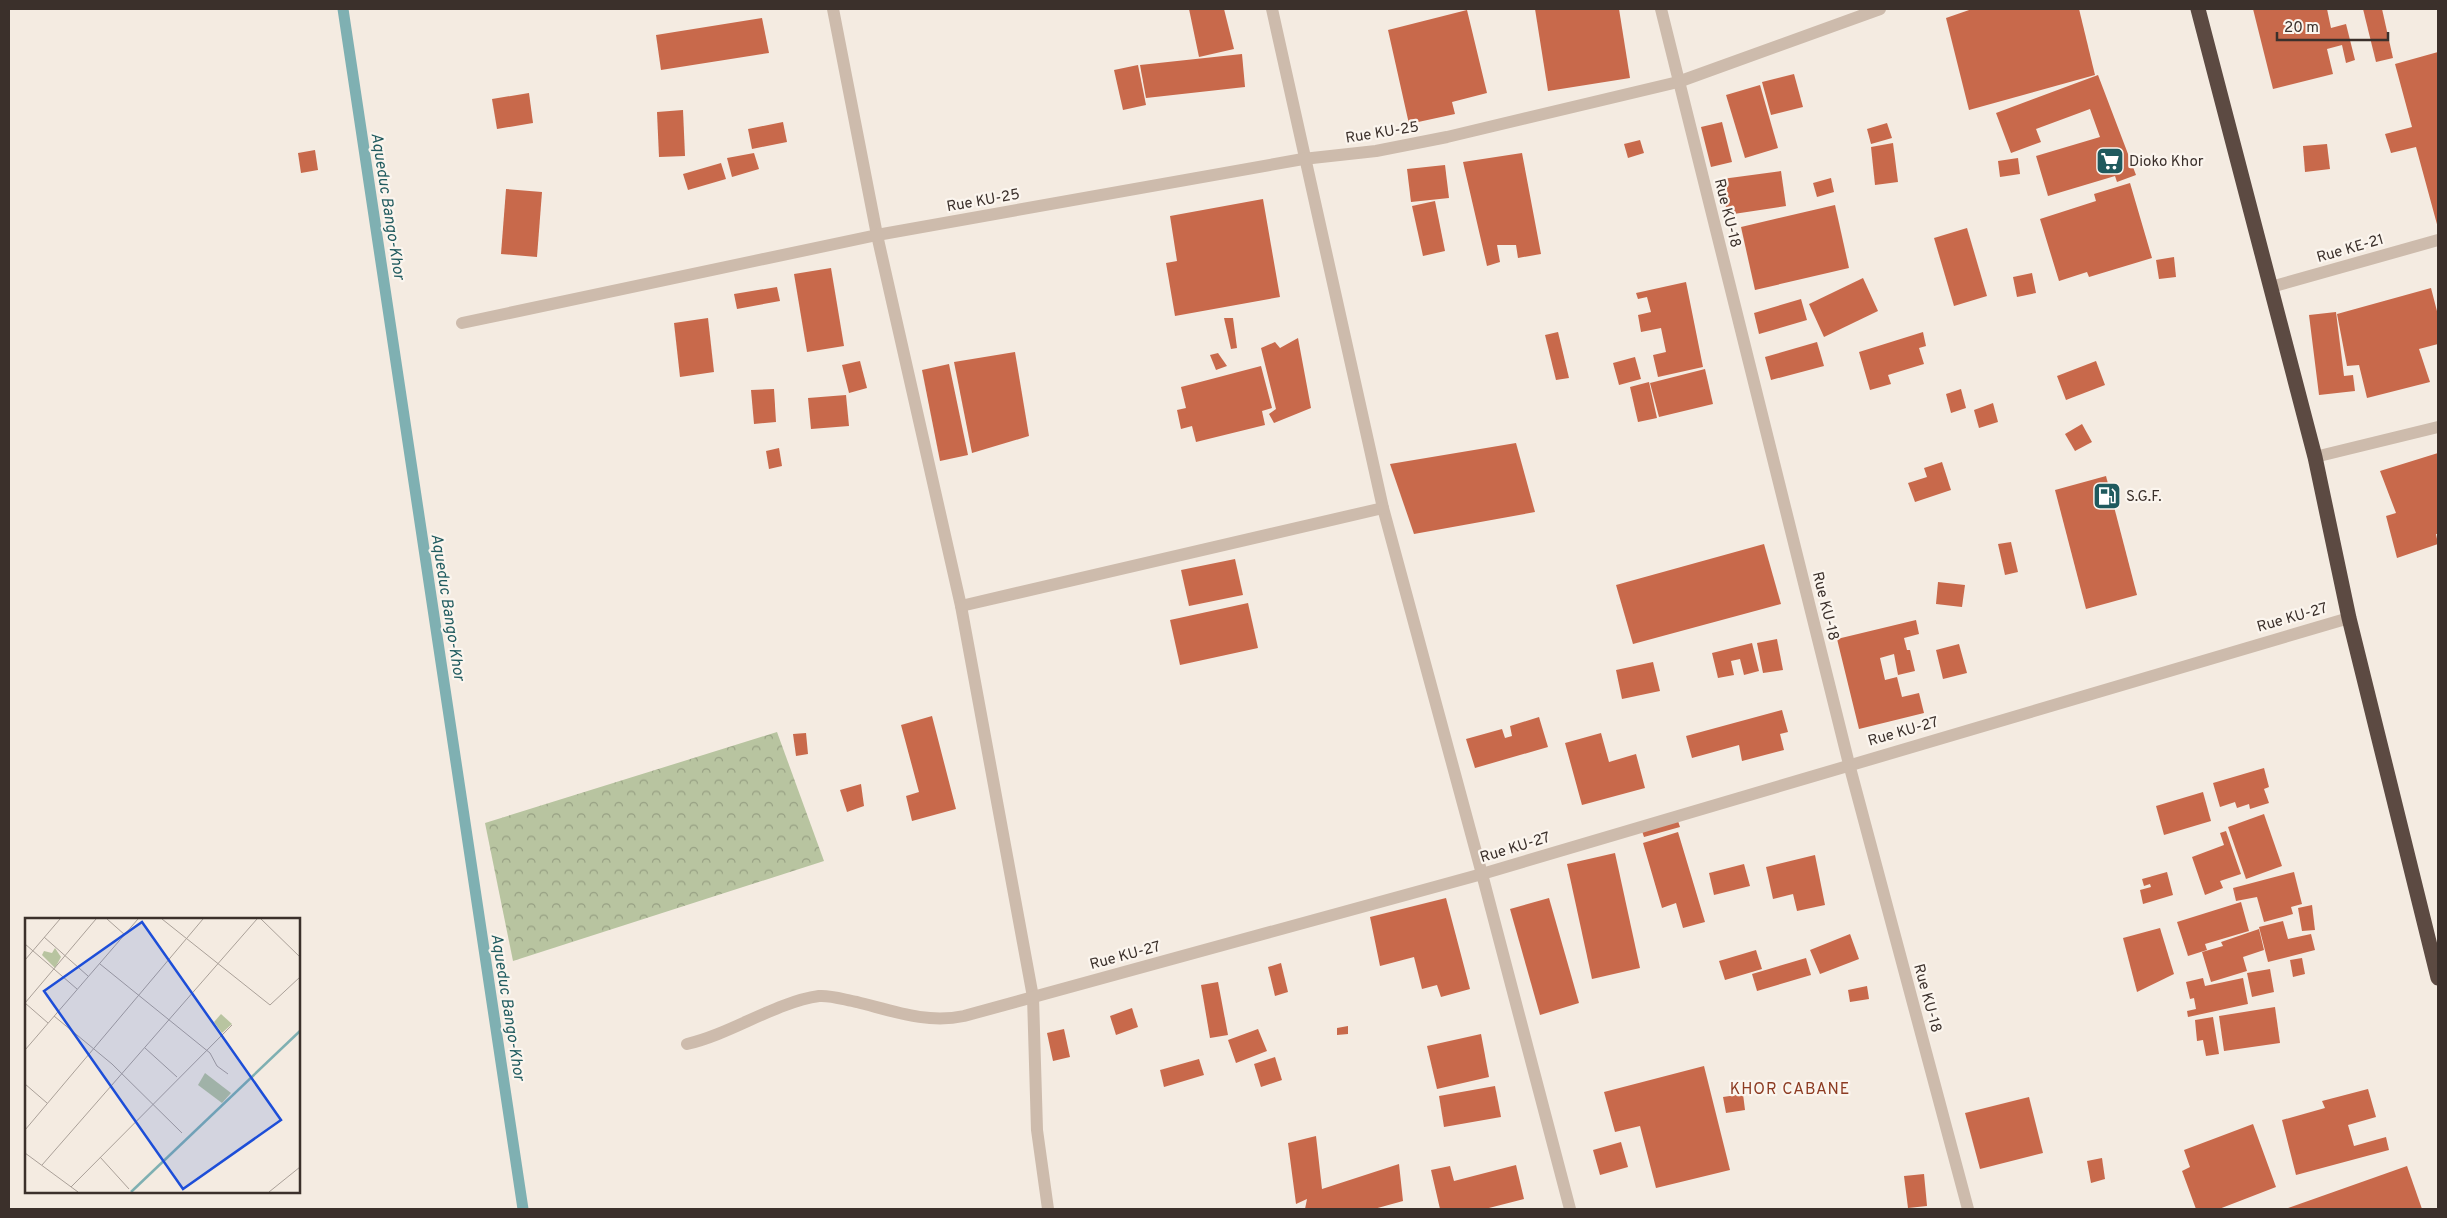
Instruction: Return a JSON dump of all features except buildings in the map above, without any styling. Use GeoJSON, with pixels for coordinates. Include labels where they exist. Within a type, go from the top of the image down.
{"type":"FeatureCollection","features":[{"type":"Feature","properties":{"kind":"highway"},"geometry":{"type":"LineString","coordinates":[[2198,9],[2315,457],[2349,618],[2438,978]]}},
{"type":"Feature","properties":{"kind":"street"},"geometry":{"type":"LineString","coordinates":[[833,9],[877,235],[961,606],[1033,997],[1037,1130],[1048,1209]]}},
{"type":"Feature","properties":{"kind":"street"},"geometry":{"type":"LineString","coordinates":[[1272,9],[1303,160],[1383,508],[1570,1209]]}},
{"type":"Feature","properties":{"kind":"street","name":"Rue KU-18"},"geometry":{"type":"LineString","coordinates":[[1661,9],[1849,764],[1968,1209]]}},
{"type":"Feature","properties":{"kind":"street","name":"Rue KU-25"},"geometry":{"type":"LineString","coordinates":[[462,323],[877,235],[1303,160],[1376,151],[1447,137],[1678,82],[1880,9]]}},
{"type":"Feature","properties":{"kind":"street","name":"Rue KE-21"},"geometry":{"type":"LineString","coordinates":[[2271,287],[2438,240]]}},
{"type":"Feature","properties":{"kind":"street"},"geometry":{"type":"LineString","coordinates":[[2315,457],[2438,427]]}},
{"type":"Feature","properties":{"kind":"street"},"geometry":{"type":"LineString","coordinates":[[961,606],[1383,508]]}},
{"type":"Feature","properties":{"kind":"street","name":"Rue KU-27"},"geometry":{"type":"LineString","coordinates":[[687,1044],[711,1038],[723,1031],[797,1002],[820,996],[837,998],[920,1018],[946,1020],[1482,874],[1849,764],[2349,618]]}},
{"type":"Feature","properties":{"kind":"green space"},"geometry":{"type":"Polygon","coordinates":[[[777,732],[824,861],[513,961],[485,823],[777,732]]]}},
{"type":"Feature","properties":{"kind":"waterway","name":"Aqueduc Bango-Khor"},"geometry":{"type":"LineString","coordinates":[[343,9],[523,1209]]}},
{"type":"Feature","properties":{"kind":"place","name":"Dioko Khor"},"geometry":{"type":"Point","coordinates":[2110,161]}},
{"type":"Feature","properties":{"kind":"place","name":"S.G.F."},"geometry":{"type":"Point","coordinates":[2107,496]}},
{"type":"Feature","properties":{"kind":"district","name":"KHOR CABANE"},"geometry":{"type":"Point","coordinates":[1790,1088]}}]}
